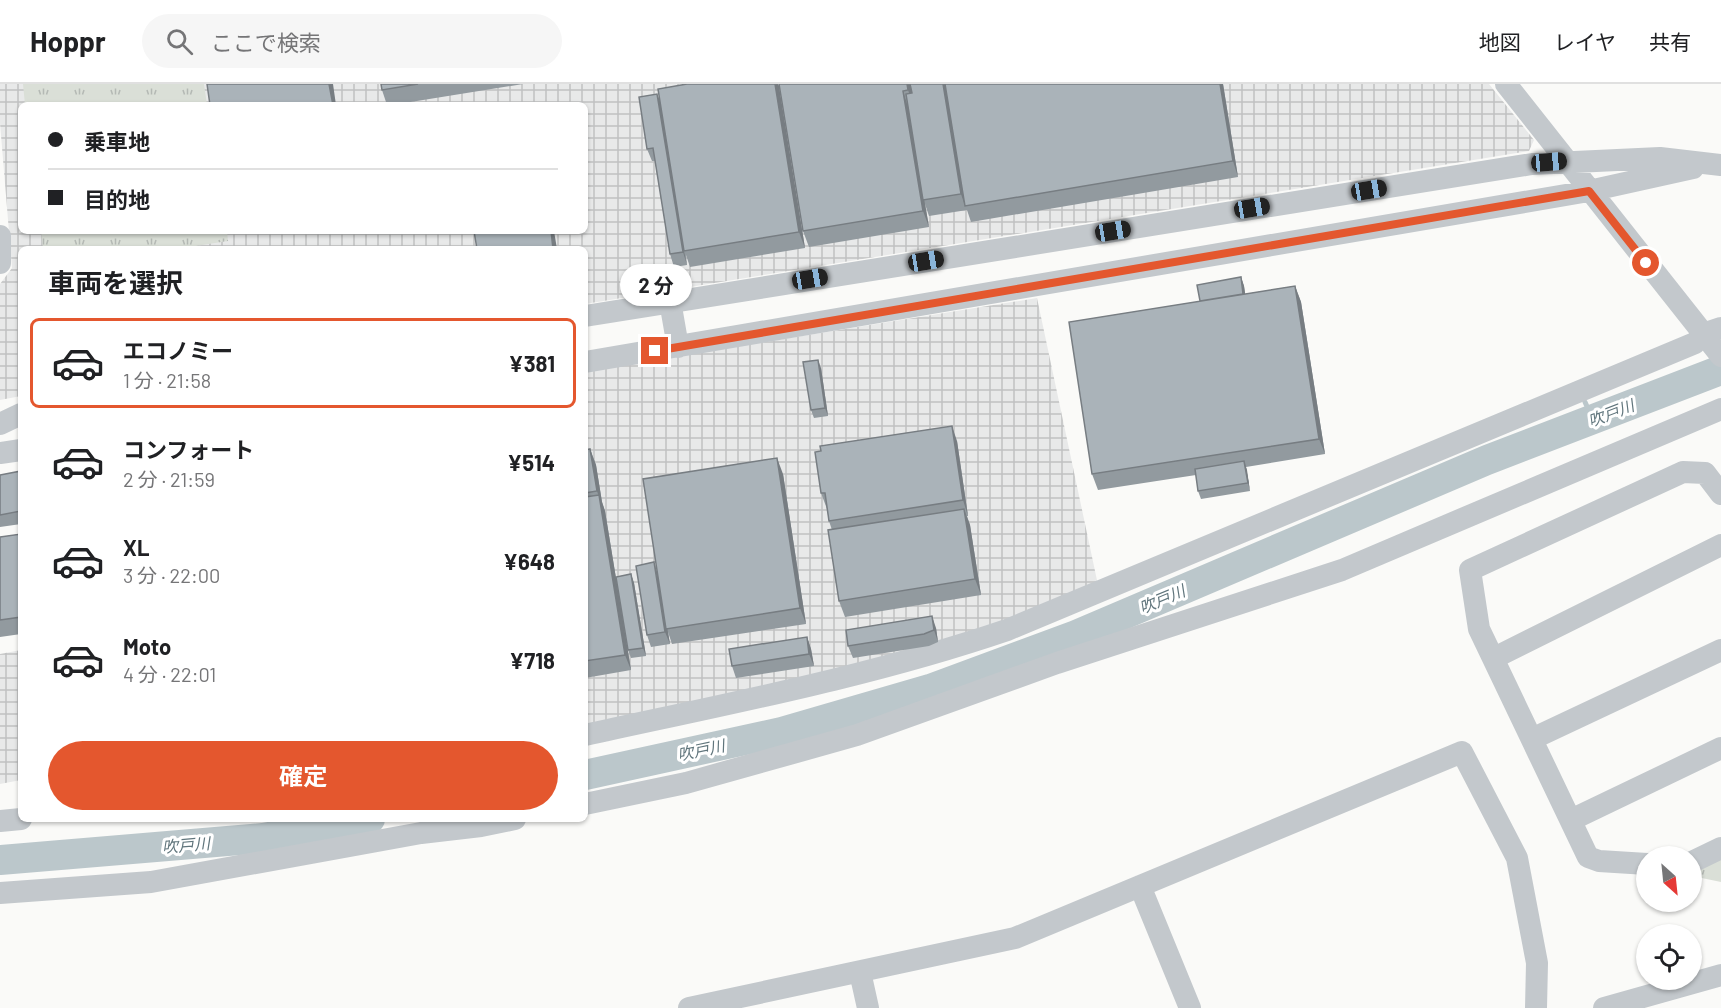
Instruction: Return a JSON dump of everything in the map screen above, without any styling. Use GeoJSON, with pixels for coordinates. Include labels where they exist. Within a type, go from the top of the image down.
{"type":"FeatureCollection","features":[{"type":"Feature","properties":{"kind":"street"},"geometry":{"type":"LineString","coordinates":[[1506,84],[1589,191],[1712,331],[1721,356]]}},
{"type":"Feature","properties":{"kind":"street"},"geometry":{"type":"LineString","coordinates":[[588,316],[1532,164],[1660,158],[1714,165]]}},
{"type":"Feature","properties":{"kind":"street"},"geometry":{"type":"LineString","coordinates":[[588,362],[1589,191],[1714,165]]}},
{"type":"Feature","properties":{"kind":"street"},"geometry":{"type":"LineString","coordinates":[[670,302],[678,347]]}},
{"type":"Feature","properties":{"kind":"street"},"geometry":{"type":"LineString","coordinates":[[588,734],[843,678],[938,653],[1007,630],[1695,343],[1712,331]]}},
{"type":"Feature","properties":{"kind":"street"},"geometry":{"type":"LineString","coordinates":[[588,803],[686,783],[857,735],[1057,663],[1342,570],[1721,409]]}},
{"type":"Feature","properties":{"kind":"street"},"geometry":{"type":"LineString","coordinates":[[0,424],[18,415]]}},
{"type":"Feature","properties":{"kind":"street"},"geometry":{"type":"LineString","coordinates":[[0,453],[18,450]]}},
{"type":"Feature","properties":{"kind":"street"},"geometry":{"type":"LineString","coordinates":[[1636,863],[1599,861],[1588,857],[1534,738],[1479,629],[1470,570],[1683,472],[1705,473],[1721,494]]}},
{"type":"Feature","properties":{"kind":"street"},"geometry":{"type":"LineString","coordinates":[[1494,658],[1721,545]]}},
{"type":"Feature","properties":{"kind":"street"},"geometry":{"type":"LineString","coordinates":[[1534,738],[1721,650]]}},
{"type":"Feature","properties":{"kind":"street"},"geometry":{"type":"LineString","coordinates":[[1571,820],[1721,748]]}},
{"type":"Feature","properties":{"kind":"street"},"geometry":{"type":"LineString","coordinates":[[689,1008],[1015,938],[1462,752],[1517,858],[1537,963],[1536,1008]]}},
{"type":"Feature","properties":{"kind":"street"},"geometry":{"type":"LineString","coordinates":[[0,821],[18,819]]}},
{"type":"Feature","properties":{"kind":"street"},"geometry":{"type":"LineString","coordinates":[[0,893],[151,882],[376,840],[500,822]]}},
{"type":"Feature","properties":{"kind":"street"},"geometry":{"type":"LineString","coordinates":[[1702,857],[1721,848]]}},
{"type":"Feature","properties":{"kind":"street"},"geometry":{"type":"LineString","coordinates":[[1140,885],[1190,1008]]}},
{"type":"Feature","properties":{"kind":"street"},"geometry":{"type":"LineString","coordinates":[[860,972],[868,1008]]}},
{"type":"Feature","properties":{"kind":"street"},"geometry":{"type":"LineString","coordinates":[[1604,1008],[1721,975]]}},
{"type":"Feature","properties":{"kind":"shaded area"},"geometry":{"type":"Polygon","coordinates":[[[0,84],[1489,84],[1534,140],[1529,151],[588,304],[588,246],[18,246],[18,397],[0,400],[0,284],[12,268],[0,123],[0,84]]]}},
{"type":"Feature","properties":{"kind":"shaded area"},"geometry":{"type":"Polygon","coordinates":[[[1037,298],[1098,585],[933,649],[588,727],[588,371],[1037,298]]]}},
{"type":"Feature","properties":{"kind":"shaded area"},"geometry":{"type":"Polygon","coordinates":[[[18,651],[18,781],[0,784],[0,654],[18,651]]]}},
{"type":"Feature","properties":{"kind":"green space"},"geometry":{"type":"Polygon","coordinates":[[[23,84],[204,84],[207,102],[25,102],[23,84]]]}},
{"type":"Feature","properties":{"kind":"green space"},"geometry":{"type":"Polygon","coordinates":[[[41,234],[227,234],[228,241],[196,246],[43,246],[41,234]]]}},
{"type":"Feature","properties":{"kind":"green space"},"geometry":{"type":"Polygon","coordinates":[[[1721,857],[1721,882],[1702,878],[1702,866],[1721,857]]]}},
{"type":"Feature","properties":{"kind":"building"},"geometry":{"type":"Polygon","coordinates":[[[207,84],[329,84],[332,102],[210,102],[207,84]]]}},
{"type":"Feature","properties":{"kind":"building"},"geometry":{"type":"Polygon","coordinates":[[[381,84],[418,84],[382,90],[381,84]]]}},
{"type":"Feature","properties":{"kind":"building"},"geometry":{"type":"Polygon","coordinates":[[[687,84],[775,84],[799,232],[684,251],[658,89],[687,84]]]}},
{"type":"Feature","properties":{"kind":"building"},"geometry":{"type":"Polygon","coordinates":[[[779,84],[907,84],[908,90],[903,91],[923,211],[803,231],[779,84]]]}},
{"type":"Feature","properties":{"kind":"building"},"geometry":{"type":"Polygon","coordinates":[[[910,84],[943,84],[961,194],[923,200],[906,94],[912,93],[910,84]]]}},
{"type":"Feature","properties":{"kind":"building"},"geometry":{"type":"Polygon","coordinates":[[[945,84],[1220,84],[1233,161],[965,206],[945,84]]]}},
{"type":"Feature","properties":{"kind":"building"},"geometry":{"type":"Polygon","coordinates":[[[657,94],[683,252],[670,254],[653,148],[647,149],[639,97],[657,94]]]}},
{"type":"Feature","properties":{"kind":"building"},"geometry":{"type":"Polygon","coordinates":[[[474,234],[551,234],[553,246],[476,246],[474,234]]]}},
{"type":"Feature","properties":{"kind":"building"},"geometry":{"type":"Polygon","coordinates":[[[1241,277],[1243,294],[1200,301],[1197,285],[1241,277]]]}},
{"type":"Feature","properties":{"kind":"building"},"geometry":{"type":"Polygon","coordinates":[[[1295,286],[1319,439],[1092,474],[1069,322],[1295,286]]]}},
{"type":"Feature","properties":{"kind":"building"},"geometry":{"type":"Polygon","coordinates":[[[818,360],[825,408],[811,410],[803,362],[818,360]]]}},
{"type":"Feature","properties":{"kind":"building"},"geometry":{"type":"Polygon","coordinates":[[[952,426],[963,500],[829,521],[825,493],[821,493],[815,452],[821,451],[820,446],[952,426]]]}},
{"type":"Feature","properties":{"kind":"building"},"geometry":{"type":"Polygon","coordinates":[[[588,449],[590,449],[597,491],[588,492],[588,449]]]}},
{"type":"Feature","properties":{"kind":"building"},"geometry":{"type":"Polygon","coordinates":[[[777,458],[800,608],[666,629],[643,479],[777,458]]]}},
{"type":"Feature","properties":{"kind":"building"},"geometry":{"type":"Polygon","coordinates":[[[1244,461],[1248,483],[1198,491],[1195,469],[1244,461]]]}},
{"type":"Feature","properties":{"kind":"building"},"geometry":{"type":"Polygon","coordinates":[[[18,472],[18,512],[0,515],[0,475],[18,472]]]}},
{"type":"Feature","properties":{"kind":"building"},"geometry":{"type":"Polygon","coordinates":[[[599,495],[625,655],[588,661],[588,497],[599,495]]]}},
{"type":"Feature","properties":{"kind":"building"},"geometry":{"type":"Polygon","coordinates":[[[964,509],[975,579],[839,601],[828,530],[964,509]]]}},
{"type":"Feature","properties":{"kind":"building"},"geometry":{"type":"Polygon","coordinates":[[[18,534],[18,617],[0,620],[0,537],[18,534]]]}},
{"type":"Feature","properties":{"kind":"building"},"geometry":{"type":"Polygon","coordinates":[[[654,562],[665,632],[647,635],[636,566],[654,562]]]}},
{"type":"Feature","properties":{"kind":"building"},"geometry":{"type":"Polygon","coordinates":[[[631,574],[643,648],[628,650],[616,577],[631,574]]]}},
{"type":"Feature","properties":{"kind":"building"},"geometry":{"type":"Polygon","coordinates":[[[932,616],[934,630],[924,634],[848,646],[846,630],[932,616]]]}},
{"type":"Feature","properties":{"kind":"building"},"geometry":{"type":"Polygon","coordinates":[[[807,637],[809,654],[732,666],[729,649],[807,637]]]}},
{"type":"Feature","properties":{"kind":"waterway","name":"吹戸川"},"geometry":{"type":"LineString","coordinates":[[588,774],[782,732],[930,689],[1076,635],[1487,460],[1721,370]]}},
{"type":"Feature","properties":{"kind":"waterway"},"geometry":{"type":"LineString","coordinates":[[1585,402],[1593,420]]}},
{"type":"Feature","properties":{"kind":"waterway","name":"吹戸川"},"geometry":{"type":"LineString","coordinates":[[0,860],[263,838],[353,822]]}},
{"type":"Feature","properties":{"kind":"route"},"geometry":{"type":"LineString","coordinates":[[655,351],[1589,191],[1646,263]]}}]}
